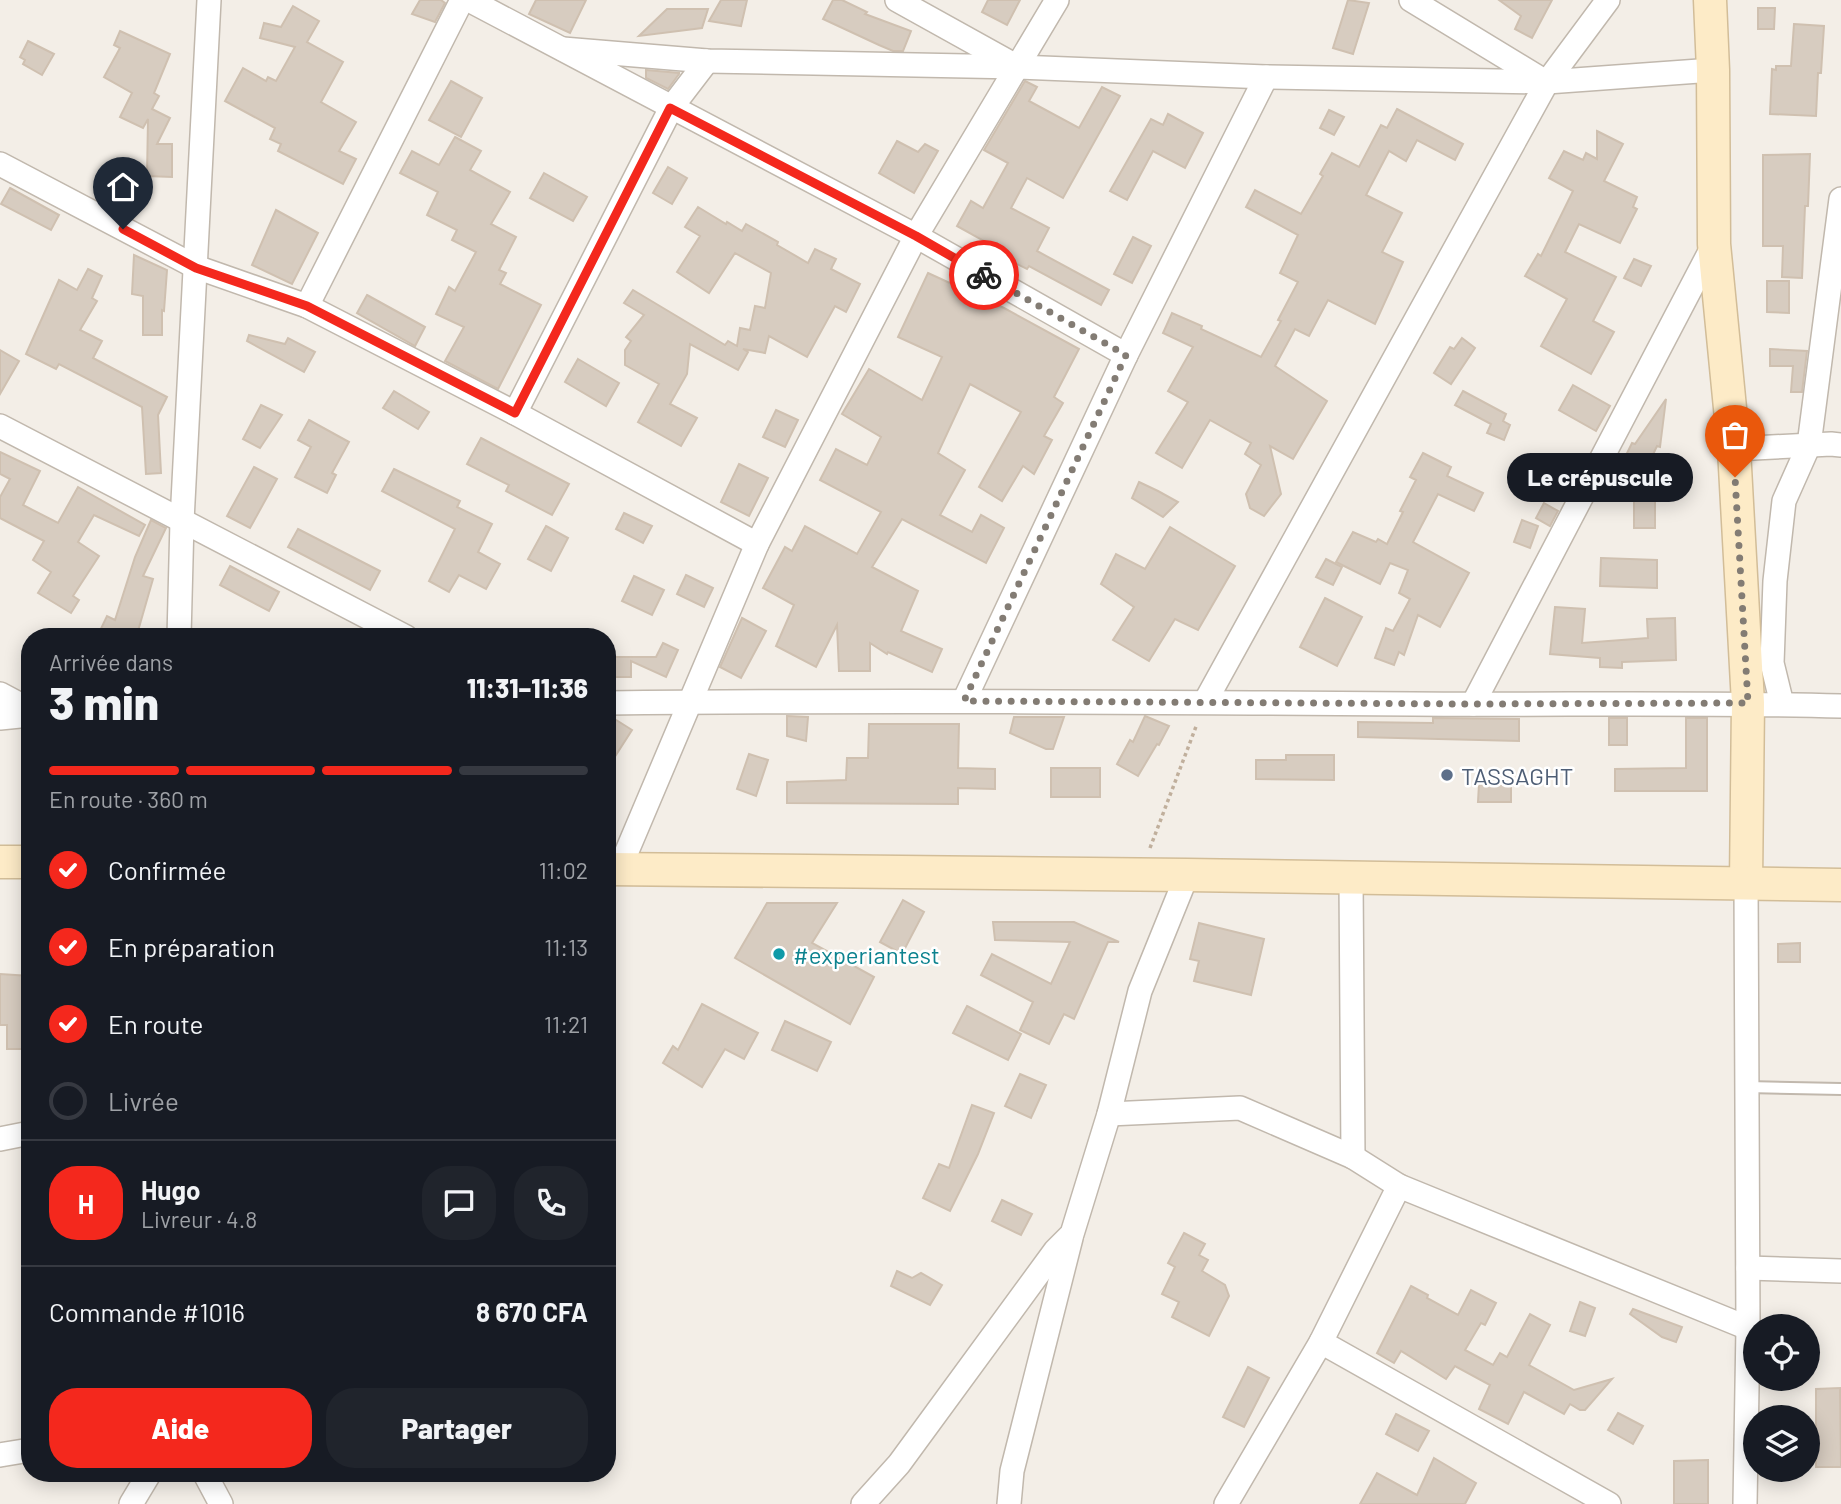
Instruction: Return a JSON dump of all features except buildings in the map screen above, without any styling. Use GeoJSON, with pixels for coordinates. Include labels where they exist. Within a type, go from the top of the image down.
{"type":"FeatureCollection","features":[{"type":"Feature","properties":{"kind":"street"},"geometry":{"type":"LineString","coordinates":[[179,628],[182,521],[208,0]]}},
{"type":"Feature","properties":{"kind":"street"},"geometry":{"type":"LineString","coordinates":[[307,306],[461,0]]}},
{"type":"Feature","properties":{"kind":"street"},"geometry":{"type":"LineString","coordinates":[[469,0],[916,236],[1126,355]]}},
{"type":"Feature","properties":{"kind":"street"},"geometry":{"type":"LineString","coordinates":[[897,0],[1018,67]]}},
{"type":"Feature","properties":{"kind":"street"},"geometry":{"type":"LineString","coordinates":[[616,863],[690,702],[757,544],[916,236],[1057,0]]}},
{"type":"Feature","properties":{"kind":"street"},"geometry":{"type":"LineString","coordinates":[[1411,0],[1547,82]]}},
{"type":"Feature","properties":{"kind":"street"},"geometry":{"type":"LineString","coordinates":[[1205,702],[1547,82],[1608,0]]}},
{"type":"Feature","properties":{"kind":"street"},"geometry":{"type":"LineString","coordinates":[[1710,0],[1714,244],[1734,449],[1748,703],[1748,1314]]}},
{"type":"Feature","properties":{"kind":"street"},"geometry":{"type":"LineString","coordinates":[[563,49],[708,61],[1018,67],[1266,77],[1547,82],[1713,70]]}},
{"type":"Feature","properties":{"kind":"street"},"geometry":{"type":"LineString","coordinates":[[515,413],[670,108],[708,61]]}},
{"type":"Feature","properties":{"kind":"street"},"geometry":{"type":"LineString","coordinates":[[964,701],[1126,355],[1266,77]]}},
{"type":"Feature","properties":{"kind":"street"},"geometry":{"type":"LineString","coordinates":[[0,164],[196,268],[307,306],[515,413],[757,544]]}},
{"type":"Feature","properties":{"kind":"street"},"geometry":{"type":"LineString","coordinates":[[1782,704],[1772,663],[1774,581],[1784,501],[1809,445],[1841,199]]}},
{"type":"Feature","properties":{"kind":"street"},"geometry":{"type":"LineString","coordinates":[[1473,704],[1714,244]]}},
{"type":"Feature","properties":{"kind":"street"},"geometry":{"type":"LineString","coordinates":[[0,426],[389,628]]}},
{"type":"Feature","properties":{"kind":"street"},"geometry":{"type":"LineString","coordinates":[[1734,449],[1841,445]]}},
{"type":"Feature","properties":{"kind":"street"},"geometry":{"type":"LineString","coordinates":[[0,694],[21,707]]}},
{"type":"Feature","properties":{"kind":"street"},"geometry":{"type":"LineString","coordinates":[[616,703],[964,701],[1748,703],[1841,706]]}},
{"type":"Feature","properties":{"kind":"street"},"geometry":{"type":"LineString","coordinates":[[0,718],[21,714]]}},
{"type":"Feature","properties":{"kind":"street"},"geometry":{"type":"LineString","coordinates":[[0,862],[21,862]]}},
{"type":"Feature","properties":{"kind":"street"},"geometry":{"type":"LineString","coordinates":[[616,870],[1841,885]]}},
{"type":"Feature","properties":{"kind":"street"},"geometry":{"type":"LineString","coordinates":[[1009,1504],[1012,1471],[1072,1234],[1109,1114],[1140,991],[1187,875]]}},
{"type":"Feature","properties":{"kind":"street"},"geometry":{"type":"LineString","coordinates":[[1351,879],[1353,1157]]}},
{"type":"Feature","properties":{"kind":"street"},"geometry":{"type":"LineString","coordinates":[[1109,1114],[1240,1108],[1353,1157],[1399,1186],[1743,1326]]}},
{"type":"Feature","properties":{"kind":"street"},"geometry":{"type":"LineString","coordinates":[[0,1139],[21,1135]]}},
{"type":"Feature","properties":{"kind":"street"},"geometry":{"type":"LineString","coordinates":[[1226,1504],[1321,1342],[1399,1186]]}},
{"type":"Feature","properties":{"kind":"street"},"geometry":{"type":"LineString","coordinates":[[863,1504],[899,1464],[1055,1251],[1072,1234]]}},
{"type":"Feature","properties":{"kind":"street"},"geometry":{"type":"LineString","coordinates":[[1748,1268],[1841,1270]]}},
{"type":"Feature","properties":{"kind":"street"},"geometry":{"type":"LineString","coordinates":[[1321,1342],[1609,1504]]}},
{"type":"Feature","properties":{"kind":"street"},"geometry":{"type":"LineString","coordinates":[[1745,1504],[1747,1391]]}},
{"type":"Feature","properties":{"kind":"street"},"geometry":{"type":"LineString","coordinates":[[0,1455],[21,1452]]}},
{"type":"Feature","properties":{"kind":"street"},"geometry":{"type":"LineString","coordinates":[[131,1504],[144,1482]]}},
{"type":"Feature","properties":{"kind":"street"},"geometry":{"type":"LineString","coordinates":[[209,1482],[221,1504]]}},
{"type":"Feature","properties":{"kind":"lane"},"geometry":{"type":"LineString","coordinates":[[1747,1087],[1841,1089]]}},
{"type":"Feature","properties":{"kind":"path"},"geometry":{"type":"LineString","coordinates":[[1140,876],[1205,702]]}},
{"type":"Feature","properties":{"kind":"way so far"},"geometry":{"type":"LineString","coordinates":[[984,275],[1126,355],[964,701],[1748,703],[1735,477]]}},
{"type":"Feature","properties":{"kind":"place","name":"Le crépuscule"},"geometry":{"type":"Point","coordinates":[1735,477]}},
{"type":"Feature","properties":{"kind":"place","name":"TASSAGHT"},"geometry":{"type":"Point","coordinates":[1447,775]}},
{"type":"Feature","properties":{"kind":"place","name":"#experiantest"},"geometry":{"type":"Point","coordinates":[779,954]}},
{"type":"Feature","properties":{"kind":"route"},"geometry":{"type":"LineString","coordinates":[[123,229],[196,268],[307,306],[515,413],[670,108],[916,236],[984,275]]}}]}
